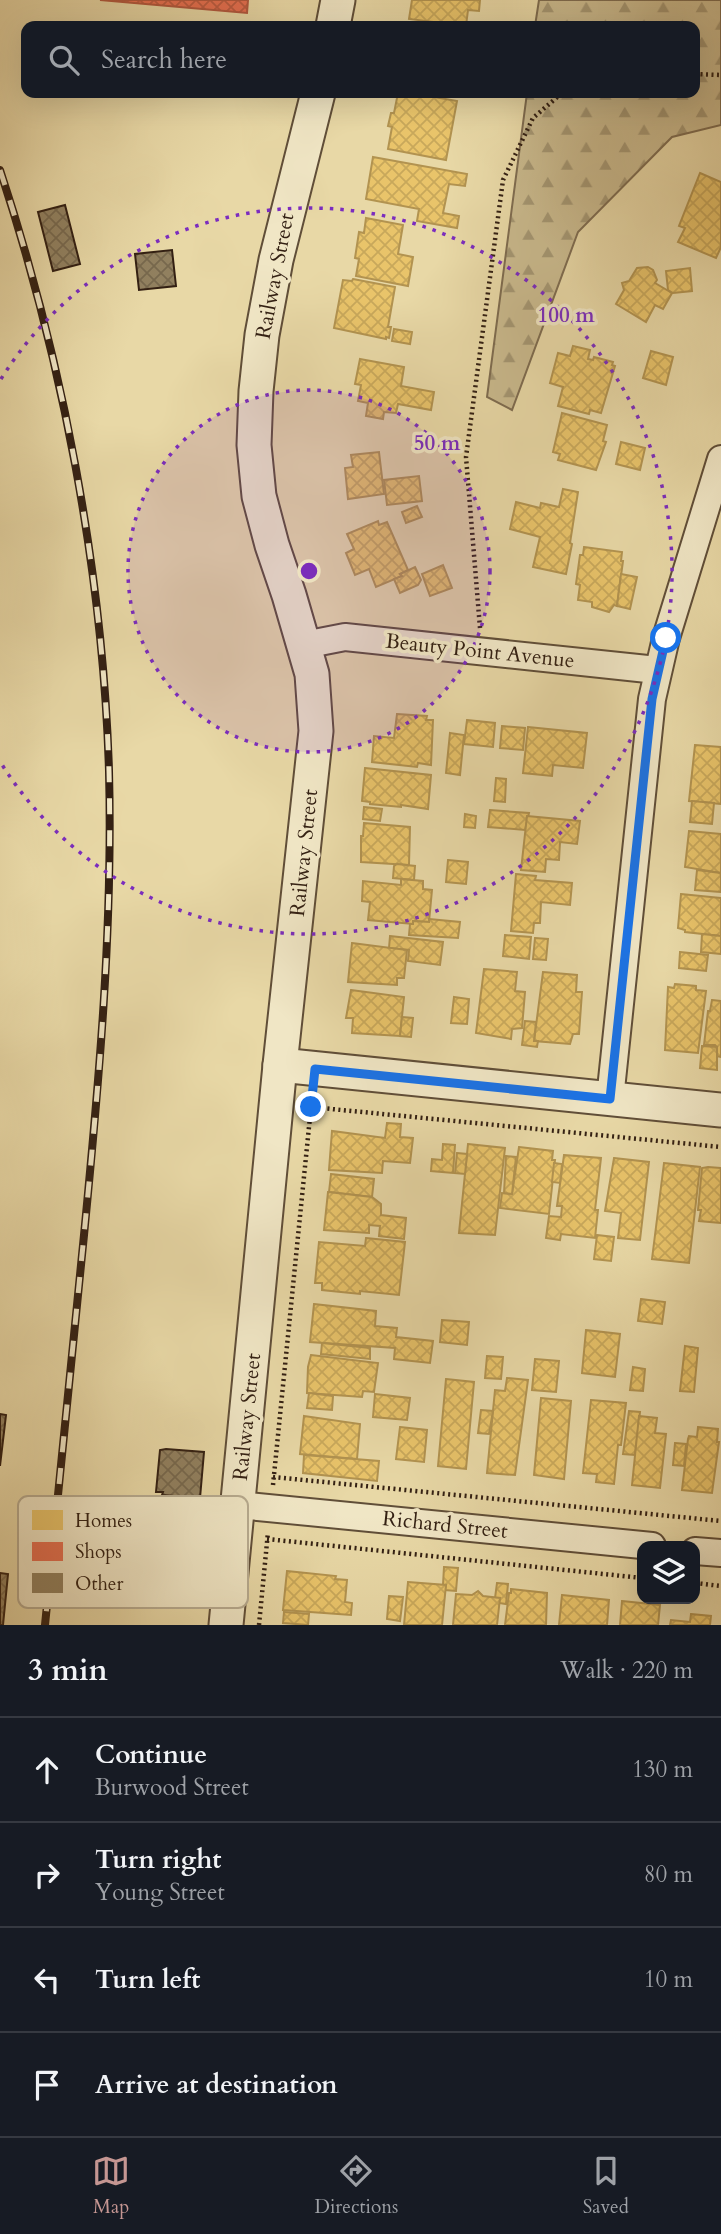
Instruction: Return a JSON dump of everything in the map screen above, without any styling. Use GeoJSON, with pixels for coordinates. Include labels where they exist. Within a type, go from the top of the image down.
{"type":"FeatureCollection","features":[{"type":"Feature","properties":{"kind":"street"},"geometry":{"type":"LineString","coordinates":[[334,21],[338,0]]}},
{"type":"Feature","properties":{"kind":"street","name":"Railway Street"},"geometry":{"type":"LineString","coordinates":[[248,1532],[254,1506],[281,1065],[316,731],[312,674],[259,496],[254,445],[256,391],[271,285],[317,98]]}},
{"type":"Feature","properties":{"kind":"street"},"geometry":{"type":"LineString","coordinates":[[610,1099],[657,670],[721,459]]}},
{"type":"Feature","properties":{"kind":"street","name":"Beauty Point Avenue"},"geometry":{"type":"LineString","coordinates":[[304,645],[345,637],[657,670]]}},
{"type":"Feature","properties":{"kind":"street"},"geometry":{"type":"LineString","coordinates":[[281,1065],[721,1110]]}},
{"type":"Feature","properties":{"kind":"street","name":"Richard Street"},"geometry":{"type":"LineString","coordinates":[[254,1506],[637,1544]]}},
{"type":"Feature","properties":{"kind":"street"},"geometry":{"type":"LineString","coordinates":[[700,1551],[721,1553]]}},
{"type":"Feature","properties":{"kind":"path"},"geometry":{"type":"LineString","coordinates":[[700,74],[721,75]]}},
{"type":"Feature","properties":{"kind":"path"},"geometry":{"type":"LineString","coordinates":[[481,650],[466,457],[503,180],[533,118],[556,98]]}},
{"type":"Feature","properties":{"kind":"path"},"geometry":{"type":"LineString","coordinates":[[259,1625],[267,1539],[254,1506],[273,1477],[315,1069]]}},
{"type":"Feature","properties":{"kind":"path"},"geometry":{"type":"LineString","coordinates":[[311,1107],[721,1147]]}},
{"type":"Feature","properties":{"kind":"path"},"geometry":{"type":"LineString","coordinates":[[273,1477],[721,1521]]}},
{"type":"Feature","properties":{"kind":"path"},"geometry":{"type":"LineString","coordinates":[[267,1539],[637,1577]]}},
{"type":"Feature","properties":{"kind":"path"},"geometry":{"type":"LineString","coordinates":[[700,1584],[721,1586]]}},
{"type":"Feature","properties":{"kind":"green space"},"geometry":{"type":"Polygon","coordinates":[[[539,0],[721,0],[721,125],[672,137],[578,232],[512,410],[487,397],[526,98],[700,98],[700,21],[536,21],[539,0]]]}},
{"type":"Feature","properties":{"kind":"building: Homes"},"geometry":{"type":"Polygon","coordinates":[[[412,0],[480,0],[479,11],[468,10],[467,21],[409,19],[412,0]]]}},
{"type":"Feature","properties":{"kind":"building: Homes"},"geometry":{"type":"Polygon","coordinates":[[[397,98],[440,98],[457,101],[446,160],[388,149],[392,127],[388,126],[391,113],[394,113],[397,98]]]}},
{"type":"Feature","properties":{"kind":"building: Homes"},"geometry":{"type":"Polygon","coordinates":[[[373,157],[467,174],[465,186],[449,184],[443,213],[459,216],[457,228],[417,221],[419,209],[366,199],[373,157]]]}},
{"type":"Feature","properties":{"kind":"building: Homes"},"geometry":{"type":"Polygon","coordinates":[[[700,173],[721,182],[721,247],[716,258],[678,242],[685,228],[679,226],[700,173]]]}},
{"type":"Feature","properties":{"kind":"building: Homes"},"geometry":{"type":"Polygon","coordinates":[[[366,218],[403,225],[398,254],[413,257],[408,286],[356,276],[359,259],[355,258],[359,232],[364,233],[366,218]]]}},
{"type":"Feature","properties":{"kind":"building: Homes"},"geometry":{"type":"Polygon","coordinates":[[[648,267],[653,270],[657,280],[655,283],[672,293],[663,309],[655,305],[646,322],[616,304],[624,290],[622,283],[629,281],[637,268],[648,267]]]}},
{"type":"Feature","properties":{"kind":"building: Homes"},"geometry":{"type":"Polygon","coordinates":[[[690,268],[692,291],[673,293],[668,290],[666,271],[690,268]]]}},
{"type":"Feature","properties":{"kind":"building: Homes"},"geometry":{"type":"Polygon","coordinates":[[[353,279],[395,287],[388,327],[391,327],[389,338],[334,328],[343,280],[353,279]]]}},
{"type":"Feature","properties":{"kind":"building: Homes"},"geometry":{"type":"Polygon","coordinates":[[[394,329],[412,332],[410,344],[392,341],[394,329]]]}},
{"type":"Feature","properties":{"kind":"building: Homes"},"geometry":{"type":"Polygon","coordinates":[[[573,346],[590,350],[588,359],[593,360],[594,357],[613,362],[612,365],[615,366],[601,413],[590,410],[589,414],[558,406],[563,387],[550,383],[558,353],[570,356],[573,346]]]}},
{"type":"Feature","properties":{"kind":"building: Homes"},"geometry":{"type":"Polygon","coordinates":[[[651,351],[673,357],[666,385],[643,378],[651,351]]]}},
{"type":"Feature","properties":{"kind":"building: Homes"},"geometry":{"type":"Polygon","coordinates":[[[360,359],[404,367],[401,386],[434,392],[431,410],[398,404],[396,413],[384,412],[383,419],[366,416],[368,403],[358,401],[361,385],[355,384],[360,359]]]}},
{"type":"Feature","properties":{"kind":"building: Homes"},"geometry":{"type":"Polygon","coordinates":[[[562,413],[607,425],[603,441],[606,442],[596,470],[558,460],[560,454],[553,452],[562,413]]]}},
{"type":"Feature","properties":{"kind":"building: Homes"},"geometry":{"type":"Polygon","coordinates":[[[621,442],[645,448],[640,470],[616,464],[621,442]]]}},
{"type":"Feature","properties":{"kind":"building: Homes"},"geometry":{"type":"Polygon","coordinates":[[[379,452],[384,494],[348,499],[345,468],[353,467],[351,455],[379,452]]]}},
{"type":"Feature","properties":{"kind":"building: Homes"},"geometry":{"type":"Polygon","coordinates":[[[419,476],[422,501],[387,505],[384,480],[419,476]]]}},
{"type":"Feature","properties":{"kind":"building: Homes"},"geometry":{"type":"Polygon","coordinates":[[[563,489],[578,492],[566,574],[533,567],[540,537],[510,529],[516,502],[540,508],[541,503],[559,507],[563,489]]]}},
{"type":"Feature","properties":{"kind":"building: Homes"},"geometry":{"type":"Polygon","coordinates":[[[417,506],[422,517],[406,523],[402,512],[417,506]]]}},
{"type":"Feature","properties":{"kind":"building: Homes"},"geometry":{"type":"Polygon","coordinates":[[[378,521],[379,525],[387,522],[408,570],[400,574],[402,576],[376,587],[369,569],[355,575],[346,553],[354,549],[347,534],[378,521]]]}},
{"type":"Feature","properties":{"kind":"building: Homes"},"geometry":{"type":"Polygon","coordinates":[[[584,547],[622,552],[617,606],[614,605],[609,612],[592,607],[592,602],[578,600],[580,585],[576,584],[580,555],[583,555],[584,547]]]}},
{"type":"Feature","properties":{"kind":"building: Homes"},"geometry":{"type":"Polygon","coordinates":[[[443,565],[452,588],[430,596],[422,574],[443,565]]]}},
{"type":"Feature","properties":{"kind":"building: Homes"},"geometry":{"type":"Polygon","coordinates":[[[415,567],[421,580],[418,585],[400,593],[394,579],[415,567]]]}},
{"type":"Feature","properties":{"kind":"building: Homes"},"geometry":{"type":"Polygon","coordinates":[[[621,574],[637,577],[630,609],[617,606],[621,574]]]}},
{"type":"Feature","properties":{"kind":"building: Homes"},"geometry":{"type":"Polygon","coordinates":[[[397,714],[427,716],[426,720],[433,720],[431,765],[418,763],[417,767],[372,762],[374,736],[394,738],[397,714]]]}},
{"type":"Feature","properties":{"kind":"building: Homes"},"geometry":{"type":"Polygon","coordinates":[[[467,720],[495,723],[493,747],[464,744],[467,720]]]}},
{"type":"Feature","properties":{"kind":"building: Homes"},"geometry":{"type":"Polygon","coordinates":[[[502,726],[525,728],[523,750],[500,748],[502,726]]]}},
{"type":"Feature","properties":{"kind":"building: Homes"},"geometry":{"type":"Polygon","coordinates":[[[528,727],[587,733],[583,768],[553,765],[552,776],[523,773],[528,727]]]}},
{"type":"Feature","properties":{"kind":"building: Homes"},"geometry":{"type":"Polygon","coordinates":[[[450,733],[464,735],[460,775],[446,773],[450,733]]]}},
{"type":"Feature","properties":{"kind":"building: Homes"},"geometry":{"type":"Polygon","coordinates":[[[695,745],[721,747],[721,804],[689,801],[695,745]]]}},
{"type":"Feature","properties":{"kind":"building: Homes"},"geometry":{"type":"Polygon","coordinates":[[[365,768],[431,775],[428,809],[362,801],[365,768]]]}},
{"type":"Feature","properties":{"kind":"building: Homes"},"geometry":{"type":"Polygon","coordinates":[[[496,778],[506,779],[505,802],[494,801],[496,778]]]}},
{"type":"Feature","properties":{"kind":"building: Homes"},"geometry":{"type":"Polygon","coordinates":[[[692,801],[714,803],[712,824],[690,822],[692,801]]]}},
{"type":"Feature","properties":{"kind":"building: Homes"},"geometry":{"type":"Polygon","coordinates":[[[364,807],[382,809],[380,821],[363,819],[364,807]]]}},
{"type":"Feature","properties":{"kind":"building: Homes"},"geometry":{"type":"Polygon","coordinates":[[[490,810],[529,813],[525,830],[488,827],[490,810]]]}},
{"type":"Feature","properties":{"kind":"building: Homes"},"geometry":{"type":"Polygon","coordinates":[[[465,814],[476,816],[475,828],[464,827],[465,814]]]}},
{"type":"Feature","properties":{"kind":"building: Homes"},"geometry":{"type":"Polygon","coordinates":[[[527,816],[580,821],[577,844],[560,842],[559,860],[546,859],[545,872],[521,870],[527,816]]]}},
{"type":"Feature","properties":{"kind":"building: Homes"},"geometry":{"type":"Polygon","coordinates":[[[364,823],[410,827],[409,865],[361,862],[364,823]]]}},
{"type":"Feature","properties":{"kind":"building: Homes"},"geometry":{"type":"Polygon","coordinates":[[[689,831],[721,834],[721,873],[685,867],[689,831]]]}},
{"type":"Feature","properties":{"kind":"building: Homes"},"geometry":{"type":"Polygon","coordinates":[[[448,860],[468,862],[466,884],[446,882],[448,860]]]}},
{"type":"Feature","properties":{"kind":"building: Homes"},"geometry":{"type":"Polygon","coordinates":[[[394,866],[415,866],[414,880],[393,878],[394,866]]]}},
{"type":"Feature","properties":{"kind":"building: Homes"},"geometry":{"type":"Polygon","coordinates":[[[697,870],[721,873],[721,892],[695,890],[697,870]]]}},
{"type":"Feature","properties":{"kind":"building: Homes"},"geometry":{"type":"Polygon","coordinates":[[[516,874],[536,876],[535,880],[572,883],[570,905],[541,902],[540,923],[534,923],[533,933],[511,931],[516,874]]]}},
{"type":"Feature","properties":{"kind":"building: Homes"},"geometry":{"type":"Polygon","coordinates":[[[401,879],[423,881],[423,889],[432,890],[429,922],[413,921],[413,924],[368,920],[370,902],[362,901],[363,881],[401,885],[401,879]]]}},
{"type":"Feature","properties":{"kind":"building: Homes"},"geometry":{"type":"Polygon","coordinates":[[[681,894],[721,898],[721,936],[685,932],[678,928],[681,894]]]}},
{"type":"Feature","properties":{"kind":"building: Homes"},"geometry":{"type":"Polygon","coordinates":[[[429,919],[460,922],[458,938],[409,935],[413,921],[429,922],[429,919]]]}},
{"type":"Feature","properties":{"kind":"building: Homes"},"geometry":{"type":"Polygon","coordinates":[[[702,934],[721,936],[721,954],[701,952],[702,934]]]}},
{"type":"Feature","properties":{"kind":"building: Homes"},"geometry":{"type":"Polygon","coordinates":[[[505,935],[531,937],[529,959],[503,956],[505,935]]]}},
{"type":"Feature","properties":{"kind":"building: Homes"},"geometry":{"type":"Polygon","coordinates":[[[390,936],[443,942],[440,965],[408,961],[409,950],[389,948],[390,936]]]}},
{"type":"Feature","properties":{"kind":"building: Homes"},"geometry":{"type":"Polygon","coordinates":[[[535,938],[548,939],[546,960],[533,959],[535,938]]]}},
{"type":"Feature","properties":{"kind":"building: Homes"},"geometry":{"type":"Polygon","coordinates":[[[352,943],[407,950],[404,978],[397,978],[397,985],[348,982],[352,943]]]}},
{"type":"Feature","properties":{"kind":"building: Homes"},"geometry":{"type":"Polygon","coordinates":[[[680,952],[708,955],[706,971],[679,968],[680,952]]]}},
{"type":"Feature","properties":{"kind":"building: Homes"},"geometry":{"type":"Polygon","coordinates":[[[484,969],[517,972],[515,991],[525,992],[522,1028],[512,1029],[511,1039],[476,1033],[484,969]]]}},
{"type":"Feature","properties":{"kind":"building: Homes"},"geometry":{"type":"Polygon","coordinates":[[[543,972],[577,975],[576,992],[582,992],[579,1034],[573,1034],[570,1044],[534,1041],[543,972]]]}},
{"type":"Feature","properties":{"kind":"building: Homes"},"geometry":{"type":"Polygon","coordinates":[[[675,984],[696,986],[696,990],[706,991],[698,1053],[665,1050],[668,987],[674,988],[675,984]]]}},
{"type":"Feature","properties":{"kind":"building: Homes"},"geometry":{"type":"Polygon","coordinates":[[[351,990],[404,997],[400,1036],[352,1033],[353,1018],[346,1018],[351,990]]]}},
{"type":"Feature","properties":{"kind":"building: Homes"},"geometry":{"type":"Polygon","coordinates":[[[454,997],[469,999],[467,1024],[451,1023],[454,997]]]}},
{"type":"Feature","properties":{"kind":"building: Homes"},"geometry":{"type":"Polygon","coordinates":[[[712,1000],[721,1001],[721,1057],[716,1056],[715,1045],[704,1045],[712,1000]]]}},
{"type":"Feature","properties":{"kind":"building: Homes"},"geometry":{"type":"Polygon","coordinates":[[[402,1017],[413,1018],[411,1037],[400,1036],[402,1017]]]}},
{"type":"Feature","properties":{"kind":"building: Homes"},"geometry":{"type":"Polygon","coordinates":[[[525,1021],[536,1022],[534,1041],[538,1041],[537,1047],[522,1045],[525,1021]]]}},
{"type":"Feature","properties":{"kind":"building: Homes"},"geometry":{"type":"Polygon","coordinates":[[[702,1046],[717,1047],[717,1070],[700,1068],[702,1046]]]}},
{"type":"Feature","properties":{"kind":"building: Homes"},"geometry":{"type":"Polygon","coordinates":[[[387,1123],[401,1124],[400,1137],[413,1138],[410,1163],[383,1161],[382,1173],[329,1170],[332,1131],[385,1138],[387,1123]]]}},
{"type":"Feature","properties":{"kind":"building: Homes"},"geometry":{"type":"Polygon","coordinates":[[[443,1144],[455,1145],[453,1173],[431,1171],[432,1159],[442,1160],[443,1144]]]}},
{"type":"Feature","properties":{"kind":"building: Homes"},"geometry":{"type":"Polygon","coordinates":[[[468,1144],[505,1148],[495,1235],[459,1233],[468,1144]]]}},
{"type":"Feature","properties":{"kind":"building: Homes"},"geometry":{"type":"Polygon","coordinates":[[[519,1147],[553,1151],[552,1160],[555,1160],[549,1214],[500,1208],[502,1193],[512,1194],[519,1147]]]}},
{"type":"Feature","properties":{"kind":"building: Homes"},"geometry":{"type":"Polygon","coordinates":[[[457,1153],[467,1154],[465,1174],[455,1173],[457,1153]]]}},
{"type":"Feature","properties":{"kind":"building: Homes"},"geometry":{"type":"Polygon","coordinates":[[[564,1155],[601,1158],[595,1238],[561,1234],[560,1240],[546,1238],[549,1216],[561,1217],[562,1206],[557,1206],[564,1155]]]}},
{"type":"Feature","properties":{"kind":"building: Homes"},"geometry":{"type":"Polygon","coordinates":[[[506,1156],[516,1157],[512,1194],[504,1193],[506,1156]]]}},
{"type":"Feature","properties":{"kind":"building: Homes"},"geometry":{"type":"Polygon","coordinates":[[[614,1158],[649,1162],[640,1240],[618,1238],[621,1213],[605,1211],[614,1158]]]}},
{"type":"Feature","properties":{"kind":"building: Homes"},"geometry":{"type":"Polygon","coordinates":[[[554,1163],[562,1164],[560,1183],[552,1182],[554,1163]]]}},
{"type":"Feature","properties":{"kind":"building: Homes"},"geometry":{"type":"Polygon","coordinates":[[[664,1163],[700,1167],[689,1263],[652,1259],[664,1163]]]}},
{"type":"Feature","properties":{"kind":"building: Homes"},"geometry":{"type":"Polygon","coordinates":[[[702,1168],[721,1168],[721,1223],[699,1221],[702,1168]]]}},
{"type":"Feature","properties":{"kind":"building: Homes"},"geometry":{"type":"Polygon","coordinates":[[[331,1174],[374,1179],[372,1197],[329,1192],[331,1174]]]}},
{"type":"Feature","properties":{"kind":"building: Homes"},"geometry":{"type":"Polygon","coordinates":[[[328,1192],[372,1197],[381,1204],[381,1215],[406,1218],[404,1239],[379,1236],[380,1226],[369,1225],[369,1233],[324,1230],[328,1192]]]}},
{"type":"Feature","properties":{"kind":"building: Homes"},"geometry":{"type":"Polygon","coordinates":[[[597,1235],[614,1237],[611,1261],[594,1259],[597,1235]]]}},
{"type":"Feature","properties":{"kind":"building: Homes"},"geometry":{"type":"Polygon","coordinates":[[[366,1238],[405,1242],[399,1295],[322,1290],[322,1283],[315,1283],[319,1242],[365,1246],[366,1238]]]}},
{"type":"Feature","properties":{"kind":"building: Homes"},"geometry":{"type":"Polygon","coordinates":[[[641,1299],[665,1302],[662,1324],[638,1321],[641,1299]]]}},
{"type":"Feature","properties":{"kind":"building: Homes"},"geometry":{"type":"Polygon","coordinates":[[[314,1304],[376,1311],[375,1326],[397,1328],[396,1337],[433,1341],[430,1363],[394,1359],[395,1348],[310,1342],[314,1304]]]}},
{"type":"Feature","properties":{"kind":"building: Homes"},"geometry":{"type":"Polygon","coordinates":[[[442,1320],[469,1322],[467,1345],[440,1342],[442,1320]]]}},
{"type":"Feature","properties":{"kind":"building: Homes"},"geometry":{"type":"Polygon","coordinates":[[[586,1330],[620,1334],[615,1377],[582,1373],[586,1330]]]}},
{"type":"Feature","properties":{"kind":"building: Homes"},"geometry":{"type":"Polygon","coordinates":[[[322,1343],[370,1348],[370,1359],[321,1354],[322,1343]]]}},
{"type":"Feature","properties":{"kind":"building: Homes"},"geometry":{"type":"Polygon","coordinates":[[[685,1346],[698,1348],[694,1392],[680,1391],[685,1346]]]}},
{"type":"Feature","properties":{"kind":"building: Homes"},"geometry":{"type":"Polygon","coordinates":[[[311,1355],[378,1363],[374,1392],[363,1391],[362,1397],[307,1393],[311,1355]]]}},
{"type":"Feature","properties":{"kind":"building: Homes"},"geometry":{"type":"Polygon","coordinates":[[[487,1356],[503,1357],[501,1379],[485,1378],[487,1356]]]}},
{"type":"Feature","properties":{"kind":"building: Homes"},"geometry":{"type":"Polygon","coordinates":[[[535,1359],[559,1361],[556,1392],[532,1390],[535,1359]]]}},
{"type":"Feature","properties":{"kind":"building: Homes"},"geometry":{"type":"Polygon","coordinates":[[[633,1367],[645,1369],[643,1391],[630,1390],[633,1367]]]}},
{"type":"Feature","properties":{"kind":"building: Homes"},"geometry":{"type":"Polygon","coordinates":[[[507,1378],[528,1380],[515,1475],[487,1473],[495,1390],[505,1391],[507,1378]]]}},
{"type":"Feature","properties":{"kind":"building: Homes"},"geometry":{"type":"Polygon","coordinates":[[[446,1379],[474,1382],[466,1469],[438,1466],[446,1379]]]}},
{"type":"Feature","properties":{"kind":"building: Homes"},"geometry":{"type":"Polygon","coordinates":[[[309,1393],[333,1396],[332,1410],[307,1408],[309,1393]]]}},
{"type":"Feature","properties":{"kind":"building: Homes"},"geometry":{"type":"Polygon","coordinates":[[[375,1394],[410,1398],[407,1420],[373,1417],[375,1394]]]}},
{"type":"Feature","properties":{"kind":"building: Homes"},"geometry":{"type":"Polygon","coordinates":[[[541,1398],[571,1401],[564,1479],[534,1475],[541,1398]]]}},
{"type":"Feature","properties":{"kind":"building: Homes"},"geometry":{"type":"Polygon","coordinates":[[[591,1400],[626,1403],[614,1484],[596,1482],[597,1474],[583,1473],[591,1400]]]}},
{"type":"Feature","properties":{"kind":"building: Homes"},"geometry":{"type":"Polygon","coordinates":[[[481,1410],[493,1411],[489,1434],[478,1433],[481,1410]]]}},
{"type":"Feature","properties":{"kind":"building: Homes"},"geometry":{"type":"Polygon","coordinates":[[[629,1411],[640,1412],[635,1455],[623,1454],[629,1411]]]}},
{"type":"Feature","properties":{"kind":"building: Homes"},"geometry":{"type":"Polygon","coordinates":[[[304,1416],[360,1424],[357,1459],[300,1454],[304,1416]]]}},
{"type":"Feature","properties":{"kind":"building: Homes"},"geometry":{"type":"Polygon","coordinates":[[[639,1416],[657,1418],[655,1433],[666,1434],[660,1488],[632,1485],[639,1416]]]}},
{"type":"Feature","properties":{"kind":"building: Homes"},"geometry":{"type":"Polygon","coordinates":[[[400,1427],[427,1430],[424,1462],[396,1459],[400,1427]]]}},
{"type":"Feature","properties":{"kind":"building: Homes"},"geometry":{"type":"Polygon","coordinates":[[[698,1427],[718,1429],[719,1442],[712,1493],[682,1490],[688,1439],[689,1436],[697,1437],[698,1427]]]}},
{"type":"Feature","properties":{"kind":"building: Homes"},"geometry":{"type":"Polygon","coordinates":[[[675,1443],[686,1444],[684,1466],[673,1465],[675,1443]]]}},
{"type":"Feature","properties":{"kind":"building: Homes"},"geometry":{"type":"Polygon","coordinates":[[[304,1455],[379,1461],[377,1481],[303,1473],[304,1455]]]}},
{"type":"Feature","properties":{"kind":"building: Homes"},"geometry":{"type":"Polygon","coordinates":[[[444,1567],[458,1568],[456,1591],[445,1590],[444,1567]]]}},
{"type":"Feature","properties":{"kind":"building: Homes"},"geometry":{"type":"Polygon","coordinates":[[[287,1571],[336,1576],[335,1579],[347,1580],[345,1602],[352,1603],[351,1615],[283,1610],[287,1571]]]}},
{"type":"Feature","properties":{"kind":"building: Homes"},"geometry":{"type":"Polygon","coordinates":[[[408,1582],[446,1585],[442,1625],[404,1625],[408,1582]]]}},
{"type":"Feature","properties":{"kind":"building: Homes"},"geometry":{"type":"Polygon","coordinates":[[[497,1583],[508,1584],[506,1604],[499,1603],[500,1598],[495,1598],[497,1583]]]}},
{"type":"Feature","properties":{"kind":"building: Homes"},"geometry":{"type":"Polygon","coordinates":[[[511,1589],[547,1593],[546,1625],[505,1625],[511,1589]]]}},
{"type":"Feature","properties":{"kind":"building: Homes"},"geometry":{"type":"Polygon","coordinates":[[[478,1591],[483,1596],[500,1598],[497,1625],[453,1625],[456,1594],[472,1595],[478,1591]]]}},
{"type":"Feature","properties":{"kind":"building: Homes"},"geometry":{"type":"Polygon","coordinates":[[[562,1595],[609,1600],[607,1625],[559,1625],[562,1595]]]}},
{"type":"Feature","properties":{"kind":"building: Homes"},"geometry":{"type":"Polygon","coordinates":[[[389,1596],[403,1597],[400,1621],[387,1619],[389,1596]]]}},
{"type":"Feature","properties":{"kind":"building: Homes"},"geometry":{"type":"Polygon","coordinates":[[[622,1601],[660,1605],[658,1625],[620,1625],[622,1601]]]}},
{"type":"Feature","properties":{"kind":"building: Homes"},"geometry":{"type":"Polygon","coordinates":[[[284,1612],[309,1614],[308,1625],[283,1623],[284,1612]]]}},
{"type":"Feature","properties":{"kind":"building: Homes"},"geometry":{"type":"Polygon","coordinates":[[[691,1614],[711,1616],[710,1625],[670,1625],[671,1620],[690,1622],[691,1614]]]}},
{"type":"Feature","properties":{"kind":"building: Shops"},"geometry":{"type":"Polygon","coordinates":[[[100,0],[248,0],[247,13],[100,0]]]}},
{"type":"Feature","properties":{"kind":"building: Other"},"geometry":{"type":"Polygon","coordinates":[[[65,205],[80,264],[53,271],[38,212],[65,205]]]}},
{"type":"Feature","properties":{"kind":"building: Other"},"geometry":{"type":"Polygon","coordinates":[[[172,250],[176,286],[139,290],[135,254],[172,250]]]}},
{"type":"Feature","properties":{"kind":"building: Other"},"geometry":{"type":"Polygon","coordinates":[[[0,1414],[6,1415],[0,1466],[0,1414]]]}},
{"type":"Feature","properties":{"kind":"building: Other"},"geometry":{"type":"Polygon","coordinates":[[[160,1450],[204,1452],[200,1496],[162,1495],[163,1492],[156,1492],[160,1450]]]}},
{"type":"Feature","properties":{"kind":"building: Other"},"geometry":{"type":"Polygon","coordinates":[[[0,1573],[8,1574],[3,1625],[0,1625],[0,1573]]]}},
{"type":"Feature","properties":{"kind":"railway"},"geometry":{"type":"LineString","coordinates":[[0,170],[42,315],[76,466],[98,620],[109,771],[109,888],[100,1062],[58,1496]]}},
{"type":"Feature","properties":{"kind":"railway"},"geometry":{"type":"LineString","coordinates":[[45,1625],[47,1608]]}},
{"type":"Feature","properties":{"kind":"route"},"geometry":{"type":"LineString","coordinates":[[311,1107],[315,1069],[610,1099],[652,699],[666,638]]}}]}
